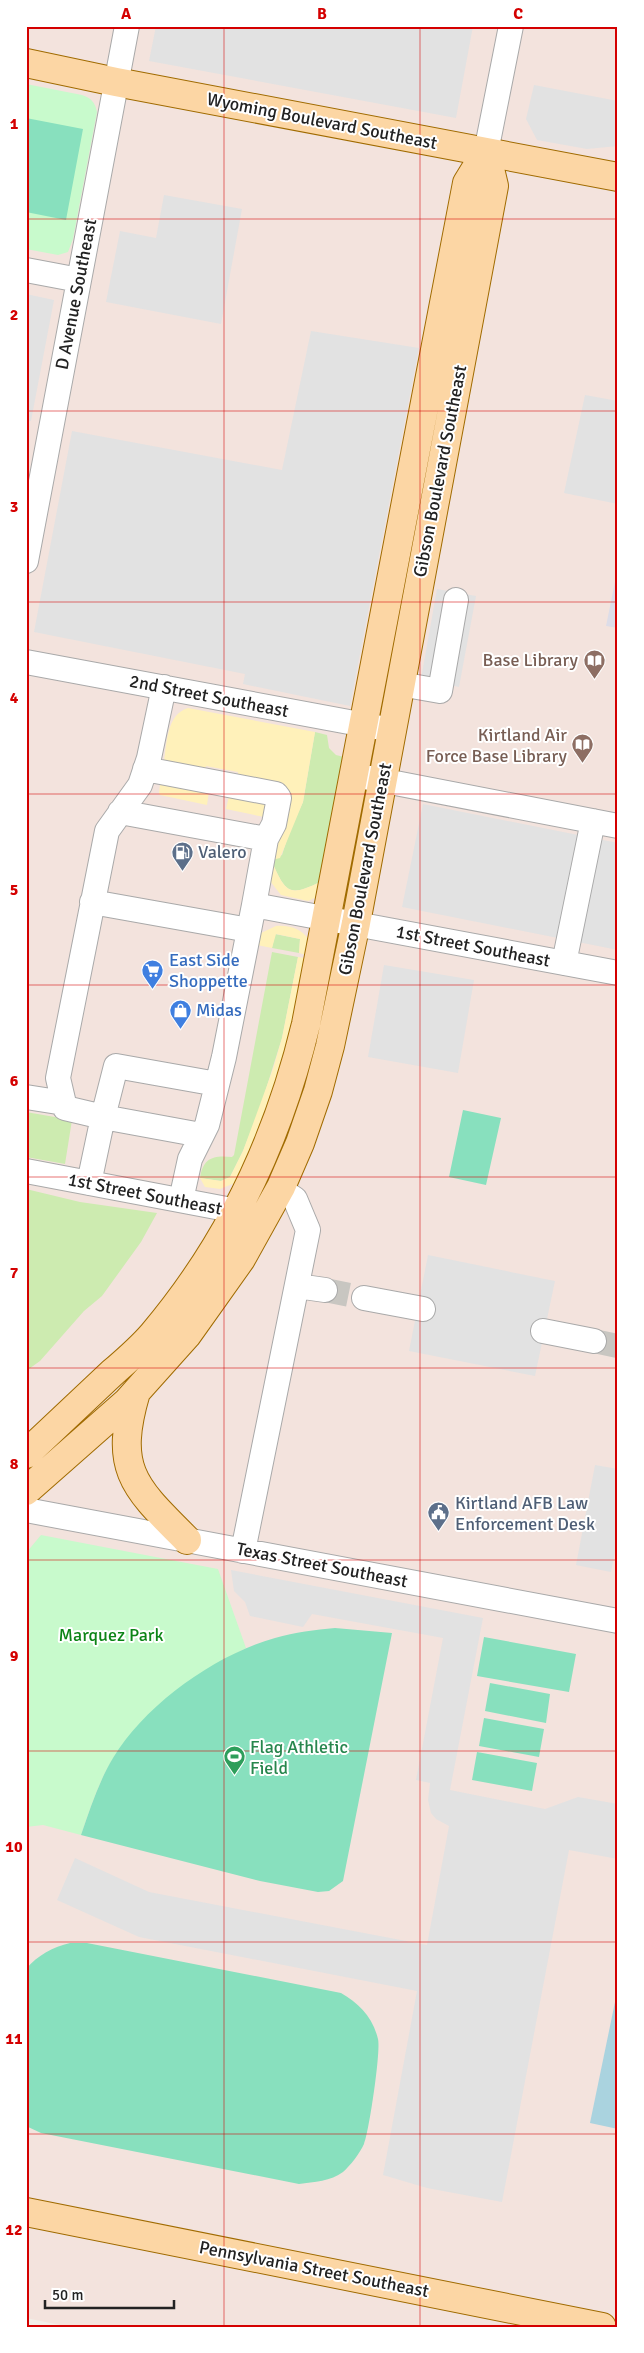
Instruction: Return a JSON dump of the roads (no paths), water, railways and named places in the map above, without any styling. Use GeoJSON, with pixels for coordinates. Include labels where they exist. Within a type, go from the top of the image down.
{"type":"FeatureCollection","features":[{"type":"Feature","properties":{"kind":"main road","name":"Wyoming Boulevard Southeast"},"geometry":{"type":"LineString","coordinates":[[26,62],[116,82],[618,177]]}},
{"type":"Feature","properties":{"kind":"main road","name":"Gibson Boulevard Southeast"},"geometry":{"type":"LineString","coordinates":[[26,1454],[152,1336],[207,1261],[237,1211],[279,1119],[294,1073],[328,918],[467,183],[486,152]]}},
{"type":"Feature","properties":{"kind":"main road","name":"Gibson Boulevard Southeast"},"geometry":{"type":"LineString","coordinates":[[26,1491],[136,1392],[164,1362],[220,1292],[262,1224],[280,1189],[300,1143],[318,1091],[330,1046],[356,923],[494,186],[486,152]]}},
{"type":"Feature","properties":{"kind":"main road"},"geometry":{"type":"LineString","coordinates":[[136,1392],[126,1444],[131,1472],[144,1496],[187,1540]]}},
{"type":"Feature","properties":{"kind":"main road","name":"Pennsylvania Street Southeast"},"geometry":{"type":"LineString","coordinates":[[26,2212],[602,2327]]}},
{"type":"Feature","properties":{"kind":"street","name":"D Avenue Southeast"},"geometry":{"type":"LineString","coordinates":[[26,561],[127,26]]}},
{"type":"Feature","properties":{"kind":"street","name":"Gibson Boulevard Southeast"},"geometry":{"type":"LineString","coordinates":[[486,152],[510,26]]}},
{"type":"Feature","properties":{"kind":"street"},"geometry":{"type":"LineString","coordinates":[[26,270],[79,280]]}},
{"type":"Feature","properties":{"kind":"street"},"geometry":{"type":"LineString","coordinates":[[435,348],[463,353]]}},
{"type":"Feature","properties":{"kind":"street"},"geometry":{"type":"LineString","coordinates":[[401,533],[427,538]]}},
{"type":"Feature","properties":{"kind":"street"},"geometry":{"type":"LineString","coordinates":[[400,684],[440,691],[456,600]]}},
{"type":"Feature","properties":{"kind":"street","name":"2nd Street Southeast"},"geometry":{"type":"LineString","coordinates":[[26,662],[392,730]]}},
{"type":"Feature","properties":{"kind":"street"},"geometry":{"type":"LineString","coordinates":[[164,687],[140,785],[107,831],[58,1078],[65,1108],[202,1135]]}},
{"type":"Feature","properties":{"kind":"street"},"geometry":{"type":"LineString","coordinates":[[145,769],[276,794],[279,798],[274,824],[266,839],[217,1084],[207,1125],[190,1159],[181,1200]]}},
{"type":"Feature","properties":{"kind":"street"},"geometry":{"type":"LineString","coordinates":[[354,775],[618,826]]}},
{"type":"Feature","properties":{"kind":"street"},"geometry":{"type":"LineString","coordinates":[[120,812],[266,839]]}},
{"type":"Feature","properties":{"kind":"street"},"geometry":{"type":"LineString","coordinates":[[564,963],[593,821]]}},
{"type":"Feature","properties":{"kind":"street"},"geometry":{"type":"LineString","coordinates":[[92,902],[249,930]]}},
{"type":"Feature","properties":{"kind":"street","name":"1st Street Southeast"},"geometry":{"type":"LineString","coordinates":[[254,905],[618,973]]}},
{"type":"Feature","properties":{"kind":"street"},"geometry":{"type":"LineString","coordinates":[[89,1183],[116,1066],[217,1084]]}},
{"type":"Feature","properties":{"kind":"street"},"geometry":{"type":"LineString","coordinates":[[26,1097],[64,1103]]}},
{"type":"Feature","properties":{"kind":"street","name":"1st Street Southeast"},"geometry":{"type":"LineString","coordinates":[[26,1171],[237,1211],[262,1224]]}},
{"type":"Feature","properties":{"kind":"street"},"geometry":{"type":"LineString","coordinates":[[244,1551],[308,1230],[295,1199],[280,1189]]}},
{"type":"Feature","properties":{"kind":"street"},"geometry":{"type":"LineString","coordinates":[[297,1286],[325,1290]]}},
{"type":"Feature","properties":{"kind":"street"},"geometry":{"type":"LineString","coordinates":[[364,1298],[423,1309]]}},
{"type":"Feature","properties":{"kind":"street"},"geometry":{"type":"LineString","coordinates":[[543,1331],[594,1341]]}},
{"type":"Feature","properties":{"kind":"street","name":"Texas Street Southeast"},"geometry":{"type":"LineString","coordinates":[[26,1510],[618,1621]]}},
{"type":"Feature","properties":{"kind":"water"},"geometry":{"type":"Polygon","coordinates":[[[615,2002],[618,2002],[618,2129],[590,2123],[615,2002]]]}},
{"type":"Feature","properties":{"kind":"tunnel"},"geometry":{"type":"LineString","coordinates":[[325,1290],[364,1298]]}},
{"type":"Feature","properties":{"kind":"tunnel"},"geometry":{"type":"LineString","coordinates":[[594,1341],[618,1346]]}},
{"type":"Feature","properties":{"kind":"place","name":"Base Library"},"geometry":{"type":"Point","coordinates":[594,679]}},
{"type":"Feature","properties":{"kind":"place","name":"Kirtland Air Force Base Library"},"geometry":{"type":"Point","coordinates":[583,764]}},
{"type":"Feature","properties":{"kind":"place","name":"Valero"},"geometry":{"type":"Point","coordinates":[182,871]}},
{"type":"Feature","properties":{"kind":"place","name":"East Side Shoppette"},"geometry":{"type":"Point","coordinates":[153,989]}},
{"type":"Feature","properties":{"kind":"place","name":"Midas"},"geometry":{"type":"Point","coordinates":[180,1029]}},
{"type":"Feature","properties":{"kind":"place","name":"Kirtland AFB Law Enforcement Desk"},"geometry":{"type":"Point","coordinates":[439,1532]}},
{"type":"Feature","properties":{"kind":"place","name":"Flag Athletic Field"},"geometry":{"type":"Point","coordinates":[234,1776]}},
{"type":"Feature","properties":{"kind":"park label","name":"Marquez Park"},"geometry":{"type":"Point","coordinates":[111,1635]}}]}
